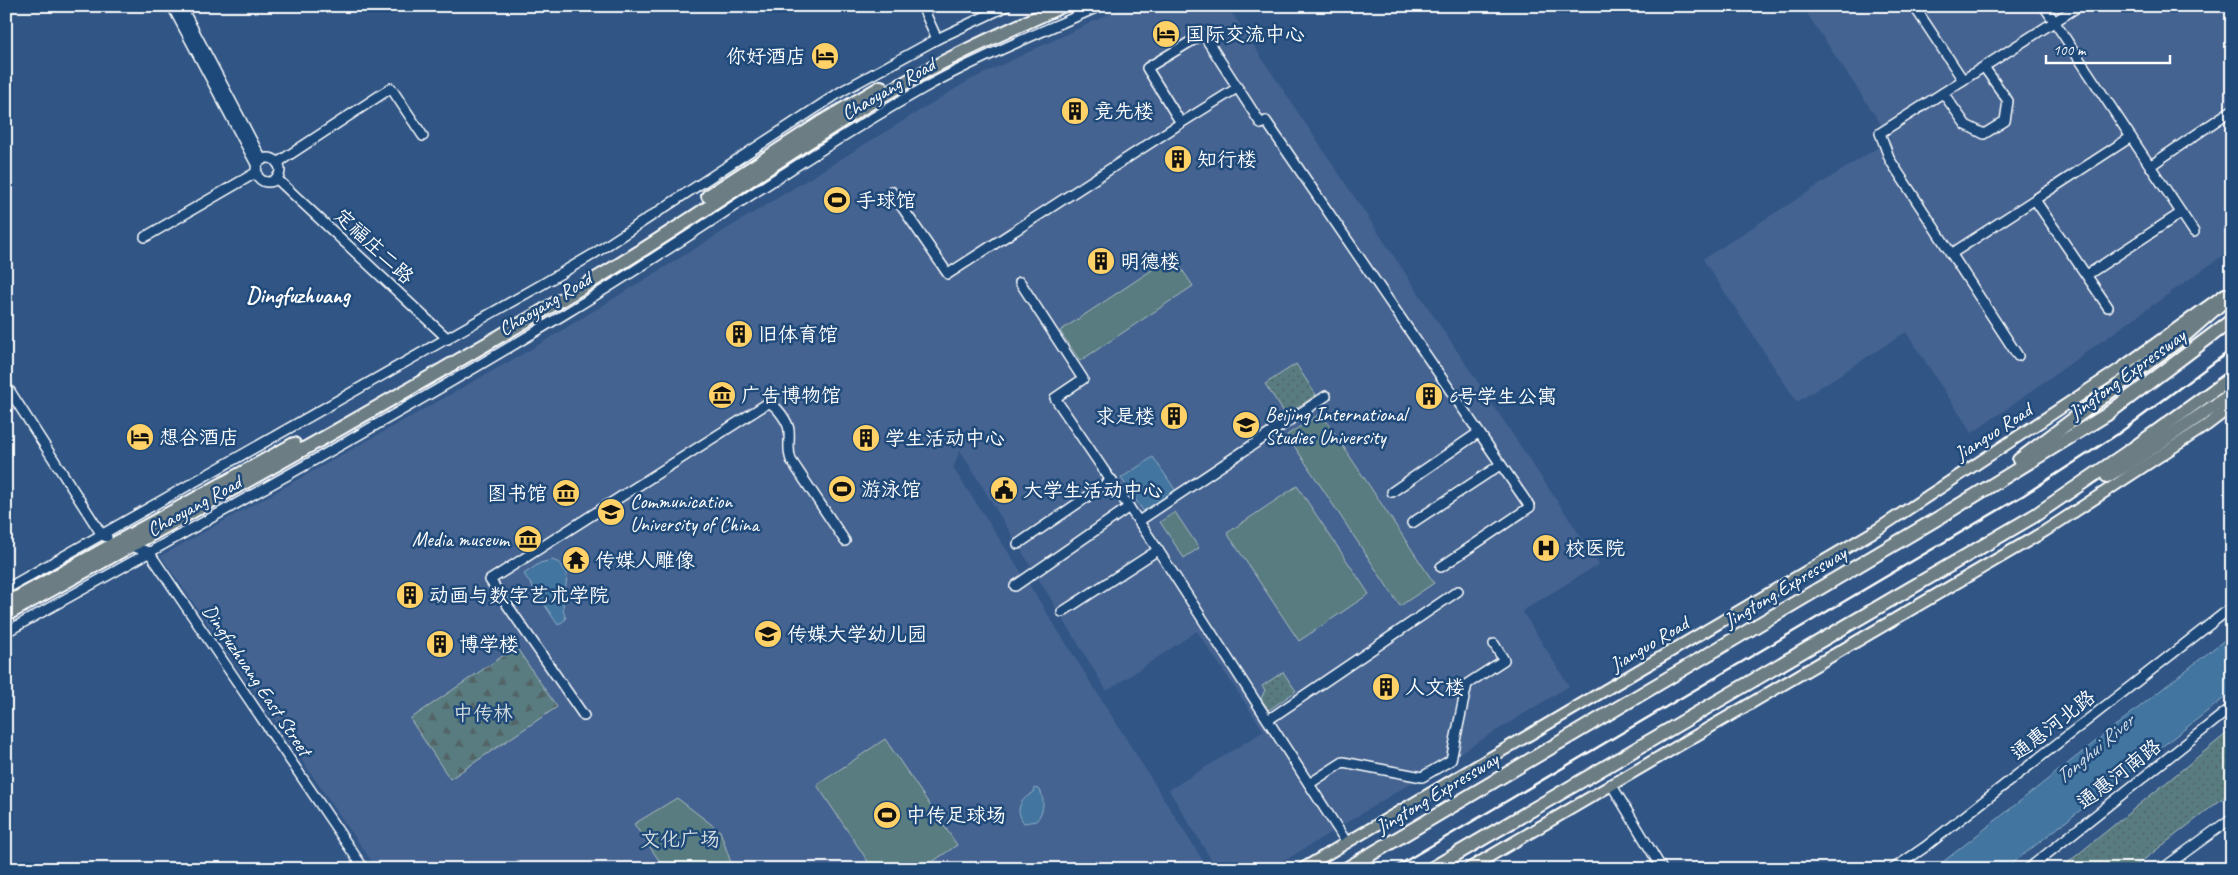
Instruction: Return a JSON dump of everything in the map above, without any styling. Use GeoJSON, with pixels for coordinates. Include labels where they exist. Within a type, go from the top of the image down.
{"type":"FeatureCollection","features":[{"type":"Feature","properties":{"kind":"highway","name":"Chaoyang Road"},"geometry":{"type":"LineString","coordinates":[[6,604],[305,438],[588,274],[820,123],[891,81],[968,40],[1042,6]]}},
{"type":"Feature","properties":{"kind":"highway","name":"Chaoyang Road"},"geometry":{"type":"LineString","coordinates":[[6,615],[131,546],[584,286],[895,88],[972,48],[1062,6]]}},
{"type":"Feature","properties":{"kind":"highway"},"geometry":{"type":"LineString","coordinates":[[1940,517],[2081,415],[2184,336],[2232,294]]}},
{"type":"Feature","properties":{"kind":"highway","name":"Jingtong Expressway"},"geometry":{"type":"LineString","coordinates":[[1346,869],[1940,517],[2106,415],[2232,320]]}},
{"type":"Feature","properties":{"kind":"highway"},"geometry":{"type":"LineString","coordinates":[[2034,516],[2232,378]]}},
{"type":"Feature","properties":{"kind":"highway"},"geometry":{"type":"LineString","coordinates":[[1431,869],[2034,516],[2128,464],[2232,394]]}},
{"type":"Feature","properties":{"kind":"main road","name":"Jianguo Road"},"geometry":{"type":"LineString","coordinates":[[1302,869],[1878,529],[2120,369],[2232,289]]}},
{"type":"Feature","properties":{"kind":"main road"},"geometry":{"type":"LineString","coordinates":[[1468,869],[2045,530],[2207,425],[2232,406]]}},
{"type":"Feature","properties":{"kind":"street"},"geometry":{"type":"LineString","coordinates":[[172,6],[259,166]]}},
{"type":"Feature","properties":{"kind":"street"},"geometry":{"type":"LineString","coordinates":[[181,6],[259,166]]}},
{"type":"Feature","properties":{"kind":"street"},"geometry":{"type":"LineString","coordinates":[[922,6],[937,39]]}},
{"type":"Feature","properties":{"kind":"street","name":"Chaoyang Road"},"geometry":{"type":"LineString","coordinates":[[6,589],[448,340],[592,255],[842,91],[937,39],[1007,6]]}},
{"type":"Feature","properties":{"kind":"street","name":"Chaoyang Road"},"geometry":{"type":"LineString","coordinates":[[6,632],[559,318],[799,164],[920,90],[978,60],[1100,6]]}},
{"type":"Feature","properties":{"kind":"street"},"geometry":{"type":"LineString","coordinates":[[1914,6],[1963,80]]}},
{"type":"Feature","properties":{"kind":"street"},"geometry":{"type":"LineString","coordinates":[[2044,6],[2194,232]]}},
{"type":"Feature","properties":{"kind":"street"},"geometry":{"type":"LineString","coordinates":[[2018,356],[1890,160],[1880,133],[2079,6]]}},
{"type":"Feature","properties":{"kind":"street"},"geometry":{"type":"LineString","coordinates":[[1181,123],[1146,68],[1203,34],[1261,124],[1266,121],[1478,434],[1530,507],[1441,567]]}},
{"type":"Feature","properties":{"kind":"street"},"geometry":{"type":"LineString","coordinates":[[1943,93],[1966,125],[1984,134],[2005,121],[2008,101],[1984,67]]}},
{"type":"Feature","properties":{"kind":"street"},"geometry":{"type":"LineString","coordinates":[[277,163],[391,88],[423,136]]}},
{"type":"Feature","properties":{"kind":"street"},"geometry":{"type":"LineString","coordinates":[[891,191],[948,274],[1237,88]]}},
{"type":"Feature","properties":{"kind":"street"},"geometry":{"type":"LineString","coordinates":[[2150,166],[2232,110]]}},
{"type":"Feature","properties":{"kind":"street"},"geometry":{"type":"LineString","coordinates":[[1951,254],[2131,138]]}},
{"type":"Feature","properties":{"kind":"street"},"geometry":{"type":"LineString","coordinates":[[145,237],[269,158],[277,163],[280,172],[276,178]]}},
{"type":"Feature","properties":{"kind":"street","name":"定福庄二路"},"geometry":{"type":"LineString","coordinates":[[259,166],[258,176],[264,181],[276,178],[448,340]]}},
{"type":"Feature","properties":{"kind":"street"},"geometry":{"type":"LineString","coordinates":[[2035,200],[2108,307]]}},
{"type":"Feature","properties":{"kind":"street"},"geometry":{"type":"LineString","coordinates":[[2087,275],[2181,213]]}},
{"type":"Feature","properties":{"kind":"street"},"geometry":{"type":"LineString","coordinates":[[1020,282],[1083,379],[1054,398],[1139,521],[1347,843]]}},
{"type":"Feature","properties":{"kind":"street"},"geometry":{"type":"LineString","coordinates":[[6,385],[102,535],[149,552]]}},
{"type":"Feature","properties":{"kind":"street"},"geometry":{"type":"LineString","coordinates":[[1139,521],[1326,396]]}},
{"type":"Feature","properties":{"kind":"street"},"geometry":{"type":"LineString","coordinates":[[584,716],[490,580],[768,403],[774,406],[788,427],[788,450],[791,460],[845,541]]}},
{"type":"Feature","properties":{"kind":"street"},"geometry":{"type":"LineString","coordinates":[[1392,492],[1478,434]]}},
{"type":"Feature","properties":{"kind":"street"},"geometry":{"type":"LineString","coordinates":[[1412,523],[1500,465]]}},
{"type":"Feature","properties":{"kind":"street"},"geometry":{"type":"LineString","coordinates":[[1018,544],[1112,480]]}},
{"type":"Feature","properties":{"kind":"street"},"geometry":{"type":"LineString","coordinates":[[1014,586],[1129,508]]}},
{"type":"Feature","properties":{"kind":"street"},"geometry":{"type":"LineString","coordinates":[[1062,612],[1158,550]]}},
{"type":"Feature","properties":{"kind":"street","name":"Dingfuzhuang East Street"},"geometry":{"type":"LineString","coordinates":[[149,552],[364,869]]}},
{"type":"Feature","properties":{"kind":"street"},"geometry":{"type":"LineString","coordinates":[[1268,720],[1458,592]]}},
{"type":"Feature","properties":{"kind":"street","name":"通惠河北路"},"geometry":{"type":"LineString","coordinates":[[1893,869],[1932,842],[2232,607]]}},
{"type":"Feature","properties":{"kind":"street"},"geometry":{"type":"LineString","coordinates":[[1309,784],[1343,762],[1422,777],[1451,760],[1467,684],[1504,660],[1494,644]]}},
{"type":"Feature","properties":{"kind":"street","name":"通惠河南路"},"geometry":{"type":"LineString","coordinates":[[2028,869],[2232,707]]}},
{"type":"Feature","properties":{"kind":"street"},"geometry":{"type":"LineString","coordinates":[[1611,784],[1662,869]]}},
{"type":"Feature","properties":{"kind":"street"},"geometry":{"type":"LineString","coordinates":[[2162,869],[2231,821]]}},
{"type":"Feature","properties":{"kind":"shaded area"},"geometry":{"type":"Polygon","coordinates":[[[1126,6],[1227,6],[1599,564],[1522,611],[1569,686],[1271,869],[1217,869],[1169,790],[1264,731],[1197,631],[1107,691],[960,450],[953,468],[1016,564],[1208,869],[377,869],[161,556],[530,350],[968,81],[1126,6]]]}},
{"type":"Feature","properties":{"kind":"shaded area"},"geometry":{"type":"Polygon","coordinates":[[[1802,6],[2232,6],[2232,249],[1972,433],[1906,332],[1797,402],[1703,259],[1891,139],[1802,6]]]}},
{"type":"Feature","properties":{"kind":"green space"},"geometry":{"type":"Polygon","coordinates":[[[1173,256],[1193,286],[1080,361],[1060,331],[1173,256]]]}},
{"type":"Feature","properties":{"kind":"green space"},"geometry":{"type":"Polygon","coordinates":[[[1296,364],[1316,395],[1286,415],[1265,384],[1296,364]]]}},
{"type":"Feature","properties":{"kind":"green space"},"geometry":{"type":"Polygon","coordinates":[[[1321,413],[1434,583],[1400,606],[1287,435],[1321,413]]]}},
{"type":"Feature","properties":{"kind":"green space"},"geometry":{"type":"Polygon","coordinates":[[[1297,486],[1369,594],[1299,641],[1227,533],[1297,486]]]}},
{"type":"Feature","properties":{"kind":"green space"},"geometry":{"type":"Polygon","coordinates":[[[1175,512],[1199,548],[1184,558],[1160,522],[1175,512]]]}},
{"type":"Feature","properties":{"kind":"green space","name":"中传林"},"geometry":{"type":"Polygon","coordinates":[[[516,647],[557,707],[450,779],[410,719],[516,647]]]}},
{"type":"Feature","properties":{"kind":"green space"},"geometry":{"type":"Polygon","coordinates":[[[1283,672],[1296,691],[1269,710],[1261,699],[1265,690],[1262,686],[1283,672]]]}},
{"type":"Feature","properties":{"kind":"green space"},"geometry":{"type":"Polygon","coordinates":[[[2232,729],[2232,791],[2132,869],[2060,869],[2232,729]]]}},
{"type":"Feature","properties":{"kind":"green space","name":"中传足球场"},"geometry":{"type":"Polygon","coordinates":[[[885,739],[957,845],[922,869],[873,869],[817,785],[885,739]]]}},
{"type":"Feature","properties":{"kind":"green space","name":"文化广场"},"geometry":{"type":"Polygon","coordinates":[[[677,798],[720,831],[731,863],[724,869],[665,869],[634,824],[677,798]]]}},
{"type":"Feature","properties":{"kind":"water"},"geometry":{"type":"Polygon","coordinates":[[[1153,457],[1176,491],[1144,512],[1121,478],[1153,457]]]}},
{"type":"Feature","properties":{"kind":"water"},"geometry":{"type":"Polygon","coordinates":[[[552,560],[560,563],[567,574],[563,602],[566,619],[558,625],[524,574],[540,563],[552,560]]]}},
{"type":"Feature","properties":{"kind":"water","name":"Tonghui River"},"geometry":{"type":"Polygon","coordinates":[[[2232,634],[2232,692],[2005,869],[1934,869],[2232,634]]]}},
{"type":"Feature","properties":{"kind":"water"},"geometry":{"type":"Polygon","coordinates":[[[1035,788],[1040,790],[1042,794],[1042,810],[1036,821],[1024,823],[1019,813],[1020,805],[1025,798],[1034,792],[1035,788]]]}},
{"type":"Feature","properties":{"kind":"railway"},"geometry":{"type":"LineString","coordinates":[[1392,869],[2024,495],[2118,434],[2232,349]]}},
{"type":"Feature","properties":{"kind":"place","name":"国际交流中心"},"geometry":{"type":"Point","coordinates":[1166,34]}},
{"type":"Feature","properties":{"kind":"place","name":"你好酒店"},"geometry":{"type":"Point","coordinates":[825,56]}},
{"type":"Feature","properties":{"kind":"place","name":"竞先楼"},"geometry":{"type":"Point","coordinates":[1075,111]}},
{"type":"Feature","properties":{"kind":"place","name":"知行楼"},"geometry":{"type":"Point","coordinates":[1178,159]}},
{"type":"Feature","properties":{"kind":"place","name":"手球馆"},"geometry":{"type":"Point","coordinates":[837,200]}},
{"type":"Feature","properties":{"kind":"place","name":"明德楼"},"geometry":{"type":"Point","coordinates":[1101,261]}},
{"type":"Feature","properties":{"kind":"place","name":"旧体育馆"},"geometry":{"type":"Point","coordinates":[739,334]}},
{"type":"Feature","properties":{"kind":"place","name":"广告博物馆"},"geometry":{"type":"Point","coordinates":[722,395]}},
{"type":"Feature","properties":{"kind":"place","name":"6号学生公寓"},"geometry":{"type":"Point","coordinates":[1429,396]}},
{"type":"Feature","properties":{"kind":"place","name":"求是楼"},"geometry":{"type":"Point","coordinates":[1174,416]}},
{"type":"Feature","properties":{"kind":"place","name":"Beijing International Studies University"},"geometry":{"type":"Point","coordinates":[1246,425]}},
{"type":"Feature","properties":{"kind":"place","name":"想谷酒店"},"geometry":{"type":"Point","coordinates":[140,437]}},
{"type":"Feature","properties":{"kind":"place","name":"学生活动中心"},"geometry":{"type":"Point","coordinates":[866,438]}},
{"type":"Feature","properties":{"kind":"place","name":"游泳馆"},"geometry":{"type":"Point","coordinates":[842,489]}},
{"type":"Feature","properties":{"kind":"place","name":"大学生活动中心"},"geometry":{"type":"Point","coordinates":[1004,490]}},
{"type":"Feature","properties":{"kind":"place","name":"图书馆"},"geometry":{"type":"Point","coordinates":[566,493]}},
{"type":"Feature","properties":{"kind":"place","name":"Communication University of China"},"geometry":{"type":"Point","coordinates":[611,512]}},
{"type":"Feature","properties":{"kind":"place","name":"Media museum"},"geometry":{"type":"Point","coordinates":[528,539]}},
{"type":"Feature","properties":{"kind":"place","name":"校医院"},"geometry":{"type":"Point","coordinates":[1546,548]}},
{"type":"Feature","properties":{"kind":"place","name":"传媒人雕像"},"geometry":{"type":"Point","coordinates":[576,560]}},
{"type":"Feature","properties":{"kind":"place","name":"动画与数字艺术学院"},"geometry":{"type":"Point","coordinates":[410,595]}},
{"type":"Feature","properties":{"kind":"place","name":"传媒大学幼儿园"},"geometry":{"type":"Point","coordinates":[768,634]}},
{"type":"Feature","properties":{"kind":"place","name":"博学楼"},"geometry":{"type":"Point","coordinates":[440,644]}},
{"type":"Feature","properties":{"kind":"place","name":"人文楼"},"geometry":{"type":"Point","coordinates":[1386,687]}},
{"type":"Feature","properties":{"kind":"place","name":"中传足球场"},"geometry":{"type":"Point","coordinates":[887,815]}},
{"type":"Feature","properties":{"kind":"district","name":"Dingfuzhuang"},"geometry":{"type":"Point","coordinates":[298,296]}}]}
